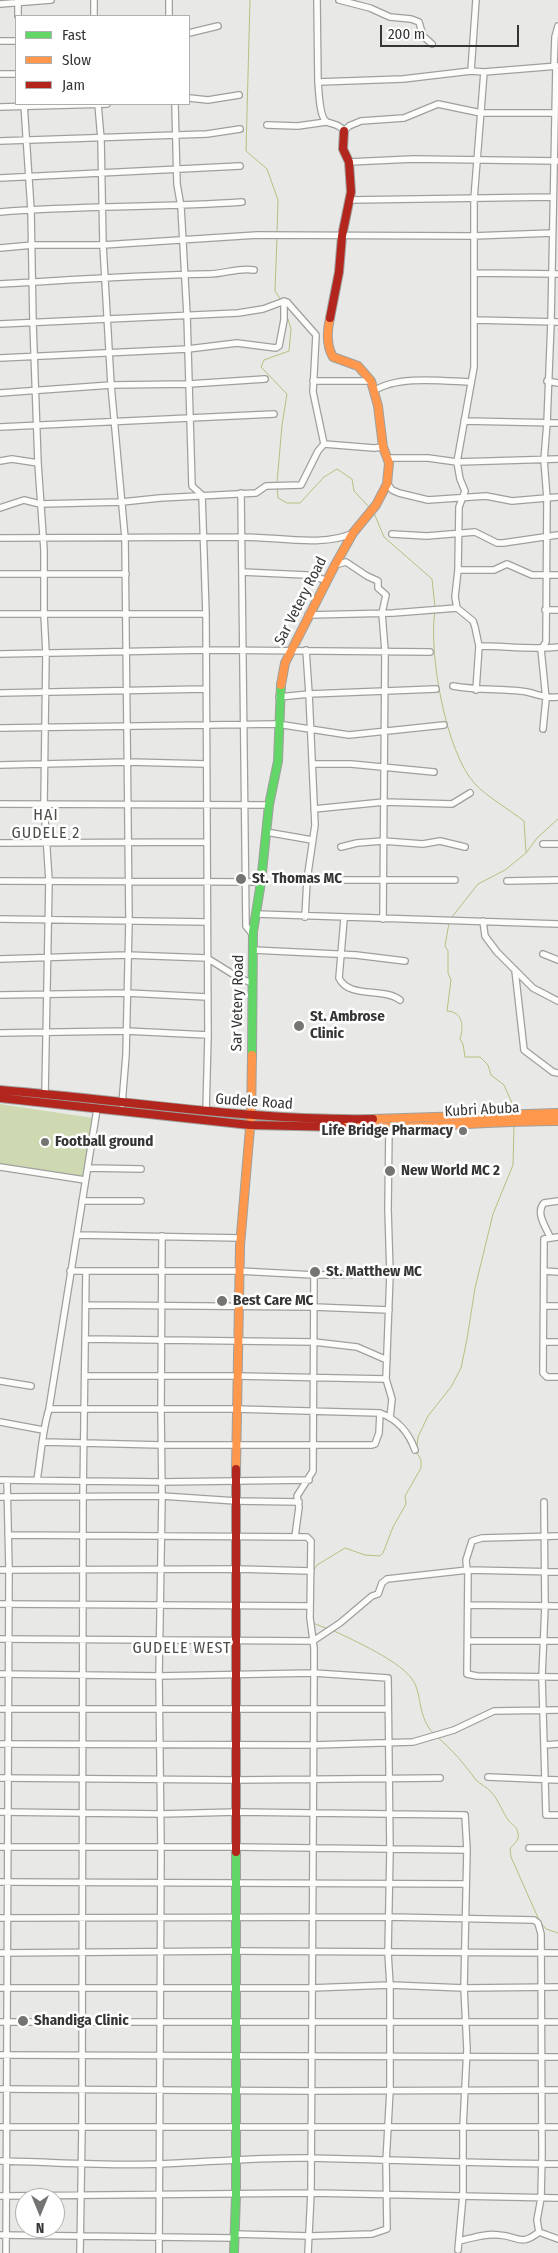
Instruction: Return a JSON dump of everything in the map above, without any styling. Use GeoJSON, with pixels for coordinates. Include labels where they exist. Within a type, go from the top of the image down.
{"type":"FeatureCollection","features":[{"type":"Feature","properties":{"kind":"main road"},"geometry":{"type":"LineString","coordinates":[[344,131],[343,149],[349,162],[352,178],[350,200],[342,236],[338,272],[327,330],[329,350],[332,357],[358,366],[371,381]]}},
{"type":"Feature","properties":{"kind":"main road","name":"Sar Vetery Road"},"geometry":{"type":"LineString","coordinates":[[234,2253],[236,2196],[237,1812],[236,1409],[239,1271],[251,1116],[253,935],[262,882],[269,805],[278,762],[277,724],[279,697],[285,663],[326,580],[353,533],[376,505],[387,483],[388,458],[383,446],[371,381]]}},
{"type":"Feature","properties":{"kind":"main road","name":"Gudele Road"},"geometry":{"type":"LineString","coordinates":[[0,1090],[251,1116],[313,1119],[507,1118]]}},
{"type":"Feature","properties":{"kind":"main road","name":"Gudele Road"},"geometry":{"type":"LineString","coordinates":[[0,1098],[250,1125],[389,1128],[437,1126]]}},
{"type":"Feature","properties":{"kind":"main road"},"geometry":{"type":"LineString","coordinates":[[529,1117],[558,1113]]}},
{"type":"Feature","properties":{"kind":"main road"},"geometry":{"type":"LineString","coordinates":[[529,1117],[558,1121]]}},
{"type":"Feature","properties":{"kind":"main road","name":"Kubri Abuba"},"geometry":{"type":"LineString","coordinates":[[437,1126],[529,1117]]}},
{"type":"Feature","properties":{"kind":"street"},"geometry":{"type":"LineString","coordinates":[[0,4],[18,1],[51,0]]}},
{"type":"Feature","properties":{"kind":"street"},"geometry":{"type":"LineString","coordinates":[[94,0],[94,15]]}},
{"type":"Feature","properties":{"kind":"street"},"geometry":{"type":"LineString","coordinates":[[169,0],[169,15]]}},
{"type":"Feature","properties":{"kind":"street"},"geometry":{"type":"LineString","coordinates":[[317,0],[318,82],[322,117],[326,122]]}},
{"type":"Feature","properties":{"kind":"street"},"geometry":{"type":"LineString","coordinates":[[340,0],[362,5],[390,17],[411,19],[419,22],[423,36],[432,44]]}},
{"type":"Feature","properties":{"kind":"street"},"geometry":{"type":"LineString","coordinates":[[471,71],[476,0]]}},
{"type":"Feature","properties":{"kind":"street"},"geometry":{"type":"LineString","coordinates":[[18,1],[18,15]]}},
{"type":"Feature","properties":{"kind":"street"},"geometry":{"type":"LineString","coordinates":[[190,33],[218,26]]}},
{"type":"Feature","properties":{"kind":"street"},"geometry":{"type":"LineString","coordinates":[[543,730],[546,699],[541,649],[546,642],[547,498],[544,460],[547,423],[547,382],[555,274],[552,233],[556,161],[556,66],[554,37],[558,26]]}},
{"type":"Feature","properties":{"kind":"street"},"geometry":{"type":"LineString","coordinates":[[0,42],[15,42]]}},
{"type":"Feature","properties":{"kind":"street"},"geometry":{"type":"LineString","coordinates":[[318,82],[412,78],[471,71],[484,72],[556,66]]}},
{"type":"Feature","properties":{"kind":"street"},"geometry":{"type":"LineString","coordinates":[[476,690],[479,646],[472,621],[457,608],[455,597],[458,570],[459,506],[464,498],[465,491],[460,479],[458,462],[472,382],[474,199],[484,72]]}},
{"type":"Feature","properties":{"kind":"street"},"geometry":{"type":"LineString","coordinates":[[0,74],[15,74]]}},
{"type":"Feature","properties":{"kind":"street"},"geometry":{"type":"LineString","coordinates":[[190,98],[208,100],[239,95]]}},
{"type":"Feature","properties":{"kind":"street"},"geometry":{"type":"LineString","coordinates":[[267,125],[298,126],[326,122],[340,126],[344,131],[349,126],[361,121],[404,118],[438,104],[481,113],[555,113]]}},
{"type":"Feature","properties":{"kind":"street"},"geometry":{"type":"LineString","coordinates":[[0,107],[24,105],[25,140],[32,210],[33,323],[37,391],[38,463],[43,538],[46,653],[45,690],[47,726],[44,763],[44,804],[49,881],[45,1094]]}},
{"type":"Feature","properties":{"kind":"street"},"geometry":{"type":"LineString","coordinates":[[98,105],[102,138],[100,172],[111,385],[126,538],[129,920],[126,1055],[122,1104]]}},
{"type":"Feature","properties":{"kind":"street"},"geometry":{"type":"LineString","coordinates":[[175,105],[177,184],[184,239],[183,274],[187,315],[192,486],[202,495],[206,614],[208,1035],[206,1112]]}},
{"type":"Feature","properties":{"kind":"street"},"geometry":{"type":"LineString","coordinates":[[0,142],[207,134],[240,129]]}},
{"type":"Feature","properties":{"kind":"street"},"geometry":{"type":"LineString","coordinates":[[349,162],[556,161]]}},
{"type":"Feature","properties":{"kind":"street"},"geometry":{"type":"LineString","coordinates":[[0,178],[240,166]]}},
{"type":"Feature","properties":{"kind":"street"},"geometry":{"type":"LineString","coordinates":[[350,200],[553,197]]}},
{"type":"Feature","properties":{"kind":"street"},"geometry":{"type":"LineString","coordinates":[[0,212],[181,207],[242,202]]}},
{"type":"Feature","properties":{"kind":"street"},"geometry":{"type":"LineString","coordinates":[[0,248],[33,245],[103,245],[257,235],[473,236],[552,233]]}},
{"type":"Feature","properties":{"kind":"street"},"geometry":{"type":"LineString","coordinates":[[0,284],[105,277],[212,274],[238,269],[254,270]]}},
{"type":"Feature","properties":{"kind":"street"},"geometry":{"type":"LineString","coordinates":[[474,273],[555,274]]}},
{"type":"Feature","properties":{"kind":"street"},"geometry":{"type":"LineString","coordinates":[[0,324],[238,313],[263,309],[284,301]]}},
{"type":"Feature","properties":{"kind":"street"},"geometry":{"type":"LineString","coordinates":[[0,358],[188,349],[237,343],[276,348],[279,346],[281,338],[284,301]]}},
{"type":"Feature","properties":{"kind":"street"},"geometry":{"type":"LineString","coordinates":[[0,508],[24,500],[40,504],[122,502],[202,495],[256,493],[266,486],[301,485],[324,444],[314,398],[313,381],[316,335],[292,306],[284,301]]}},
{"type":"Feature","properties":{"kind":"street"},"geometry":{"type":"LineString","coordinates":[[474,320],[558,322]]}},
{"type":"Feature","properties":{"kind":"street"},"geometry":{"type":"LineString","coordinates":[[0,393],[111,385],[189,384],[265,379]]}},
{"type":"Feature","properties":{"kind":"street"},"geometry":{"type":"LineString","coordinates":[[374,391],[381,386],[399,382],[432,380],[472,382]]}},
{"type":"Feature","properties":{"kind":"street"},"geometry":{"type":"LineString","coordinates":[[313,381],[371,381]]}},
{"type":"Feature","properties":{"kind":"street"},"geometry":{"type":"LineString","coordinates":[[547,382],[558,382]]}},
{"type":"Feature","properties":{"kind":"street"},"geometry":{"type":"LineString","coordinates":[[0,427],[274,414]]}},
{"type":"Feature","properties":{"kind":"street"},"geometry":{"type":"LineString","coordinates":[[464,421],[558,422]]}},
{"type":"Feature","properties":{"kind":"street"},"geometry":{"type":"LineString","coordinates":[[324,444],[365,447],[383,446]]}},
{"type":"Feature","properties":{"kind":"street"},"geometry":{"type":"LineString","coordinates":[[388,458],[428,458],[458,462],[558,459]]}},
{"type":"Feature","properties":{"kind":"street"},"geometry":{"type":"LineString","coordinates":[[0,461],[12,459],[38,463]]}},
{"type":"Feature","properties":{"kind":"street"},"geometry":{"type":"LineString","coordinates":[[387,483],[392,490],[399,493],[443,500],[486,496],[512,501],[558,498]]}},
{"type":"Feature","properties":{"kind":"street"},"geometry":{"type":"LineString","coordinates":[[241,493],[246,926],[253,935]]}},
{"type":"Feature","properties":{"kind":"street"},"geometry":{"type":"LineString","coordinates":[[392,534],[427,536],[458,532],[479,532],[497,542],[503,543],[558,535]]}},
{"type":"Feature","properties":{"kind":"street"},"geometry":{"type":"LineString","coordinates":[[0,538],[242,537],[327,539],[343,538],[353,533]]}},
{"type":"Feature","properties":{"kind":"street"},"geometry":{"type":"LineString","coordinates":[[335,565],[346,562],[367,576],[378,580],[378,588],[386,595],[382,613],[384,651],[383,919]]}},
{"type":"Feature","properties":{"kind":"street"},"geometry":{"type":"LineString","coordinates":[[458,570],[494,570],[507,564],[532,575],[558,575]]}},
{"type":"Feature","properties":{"kind":"street"},"geometry":{"type":"LineString","coordinates":[[242,572],[299,574],[326,580]]}},
{"type":"Feature","properties":{"kind":"street"},"geometry":{"type":"LineString","coordinates":[[0,574],[126,574]]}},
{"type":"Feature","properties":{"kind":"street"},"geometry":{"type":"LineString","coordinates":[[308,614],[382,613],[457,608]]}},
{"type":"Feature","properties":{"kind":"street"},"geometry":{"type":"LineString","coordinates":[[545,610],[558,610]]}},
{"type":"Feature","properties":{"kind":"street"},"geometry":{"type":"LineString","coordinates":[[0,614],[206,614]]}},
{"type":"Feature","properties":{"kind":"street"},"geometry":{"type":"LineString","coordinates":[[479,646],[541,649],[558,647]]}},
{"type":"Feature","properties":{"kind":"street"},"geometry":{"type":"LineString","coordinates":[[0,654],[205,650],[430,652]]}},
{"type":"Feature","properties":{"kind":"street"},"geometry":{"type":"LineString","coordinates":[[306,650],[312,730],[315,825],[307,880],[306,917]]}},
{"type":"Feature","properties":{"kind":"street"},"geometry":{"type":"LineString","coordinates":[[453,686],[476,690],[521,691],[546,699],[558,697]]}},
{"type":"Feature","properties":{"kind":"street"},"geometry":{"type":"LineString","coordinates":[[279,697],[436,688]]}},
{"type":"Feature","properties":{"kind":"street"},"geometry":{"type":"LineString","coordinates":[[0,693],[45,690],[205,689]]}},
{"type":"Feature","properties":{"kind":"street"},"geometry":{"type":"LineString","coordinates":[[0,728],[277,724],[349,735],[444,725]]}},
{"type":"Feature","properties":{"kind":"street"},"geometry":{"type":"LineString","coordinates":[[0,765],[128,762],[206,764]]}},
{"type":"Feature","properties":{"kind":"street"},"geometry":{"type":"LineString","coordinates":[[312,764],[384,766],[434,772]]}},
{"type":"Feature","properties":{"kind":"street"},"geometry":{"type":"LineString","coordinates":[[314,810],[384,802],[452,804],[470,793]]}},
{"type":"Feature","properties":{"kind":"street"},"geometry":{"type":"LineString","coordinates":[[0,804],[269,805]]}},
{"type":"Feature","properties":{"kind":"street"},"geometry":{"type":"LineString","coordinates":[[266,832],[312,840]]}},
{"type":"Feature","properties":{"kind":"street"},"geometry":{"type":"LineString","coordinates":[[341,847],[357,843],[383,841],[422,844],[440,841],[465,847]]}},
{"type":"Feature","properties":{"kind":"street"},"geometry":{"type":"LineString","coordinates":[[0,843],[207,842]]}},
{"type":"Feature","properties":{"kind":"street"},"geometry":{"type":"LineString","coordinates":[[543,844],[558,844]]}},
{"type":"Feature","properties":{"kind":"street"},"geometry":{"type":"LineString","coordinates":[[307,880],[455,880]]}},
{"type":"Feature","properties":{"kind":"street"},"geometry":{"type":"LineString","coordinates":[[508,881],[558,880]]}},
{"type":"Feature","properties":{"kind":"street"},"geometry":{"type":"LineString","coordinates":[[0,881],[262,882]]}},
{"type":"Feature","properties":{"kind":"street"},"geometry":{"type":"LineString","coordinates":[[256,914],[344,919],[558,924]]}},
{"type":"Feature","properties":{"kind":"street"},"geometry":{"type":"LineString","coordinates":[[0,919],[207,922]]}},
{"type":"Feature","properties":{"kind":"street"},"geometry":{"type":"LineString","coordinates":[[344,919],[340,978],[342,983],[354,990],[387,993],[400,1000]]}},
{"type":"Feature","properties":{"kind":"street"},"geometry":{"type":"LineString","coordinates":[[483,921],[484,936],[515,970],[533,988],[558,1001]]}},
{"type":"Feature","properties":{"kind":"street"},"geometry":{"type":"LineString","coordinates":[[253,950],[341,954],[405,961]]}},
{"type":"Feature","properties":{"kind":"street"},"geometry":{"type":"LineString","coordinates":[[542,954],[558,960]]}},
{"type":"Feature","properties":{"kind":"street"},"geometry":{"type":"LineString","coordinates":[[0,959],[127,955],[207,958],[239,978],[252,983]]}},
{"type":"Feature","properties":{"kind":"street"},"geometry":{"type":"LineString","coordinates":[[515,970],[524,1050],[558,1073]]}},
{"type":"Feature","properties":{"kind":"street"},"geometry":{"type":"LineString","coordinates":[[0,995],[127,993],[207,998]]}},
{"type":"Feature","properties":{"kind":"street"},"geometry":{"type":"LineString","coordinates":[[0,1033],[126,1031],[208,1035]]}},
{"type":"Feature","properties":{"kind":"street"},"geometry":{"type":"LineString","coordinates":[[37,1480],[44,1442],[43,1430],[49,1409],[70,1271],[78,1235],[96,1109]]}},
{"type":"Feature","properties":{"kind":"street"},"geometry":{"type":"LineString","coordinates":[[389,1128],[388,1209],[390,1274],[386,1379],[392,1399],[390,1418]]}},
{"type":"Feature","properties":{"kind":"street"},"geometry":{"type":"LineString","coordinates":[[0,1167],[86,1180]]}},
{"type":"Feature","properties":{"kind":"street"},"geometry":{"type":"LineString","coordinates":[[88,1168],[141,1168]]}},
{"type":"Feature","properties":{"kind":"street"},"geometry":{"type":"LineString","coordinates":[[82,1201],[141,1202]]}},
{"type":"Feature","properties":{"kind":"street"},"geometry":{"type":"LineString","coordinates":[[550,1238],[540,1213],[540,1208],[544,1204],[558,1201]]}},
{"type":"Feature","properties":{"kind":"street"},"geometry":{"type":"LineString","coordinates":[[78,1235],[241,1238]]}},
{"type":"Feature","properties":{"kind":"street"},"geometry":{"type":"LineString","coordinates":[[159,2253],[159,1882],[161,1847],[159,1676],[162,1496],[160,1410],[162,1236]]}},
{"type":"Feature","properties":{"kind":"street"},"geometry":{"type":"LineString","coordinates":[[558,1237],[544,1239],[543,1373],[547,1377],[558,1377]]}},
{"type":"Feature","properties":{"kind":"street"},"geometry":{"type":"LineString","coordinates":[[70,1271],[239,1271],[314,1274],[390,1274]]}},
{"type":"Feature","properties":{"kind":"street"},"geometry":{"type":"LineString","coordinates":[[80,2253],[82,2194],[84,1848],[83,1497],[86,1271]]}},
{"type":"Feature","properties":{"kind":"street"},"geometry":{"type":"LineString","coordinates":[[544,1271],[558,1272]]}},
{"type":"Feature","properties":{"kind":"street"},"geometry":{"type":"LineString","coordinates":[[295,1537],[299,1502],[298,1493],[309,1480],[313,1471],[314,1274]]}},
{"type":"Feature","properties":{"kind":"street"},"geometry":{"type":"LineString","coordinates":[[86,1305],[314,1307],[389,1310]]}},
{"type":"Feature","properties":{"kind":"street"},"geometry":{"type":"LineString","coordinates":[[544,1306],[558,1306]]}},
{"type":"Feature","properties":{"kind":"street"},"geometry":{"type":"LineString","coordinates":[[85,1338],[314,1342],[357,1346],[387,1360]]}},
{"type":"Feature","properties":{"kind":"street"},"geometry":{"type":"LineString","coordinates":[[544,1342],[558,1342]]}},
{"type":"Feature","properties":{"kind":"street"},"geometry":{"type":"LineString","coordinates":[[85,1376],[314,1376],[386,1379]]}},
{"type":"Feature","properties":{"kind":"street"},"geometry":{"type":"LineString","coordinates":[[0,1381],[30,1386]]}},
{"type":"Feature","properties":{"kind":"street"},"geometry":{"type":"LineString","coordinates":[[49,1409],[236,1409],[380,1413],[390,1418],[409,1436],[415,1450]]}},
{"type":"Feature","properties":{"kind":"street"},"geometry":{"type":"LineString","coordinates":[[44,1442],[161,1445],[375,1444],[379,1433],[380,1413]]}},
{"type":"Feature","properties":{"kind":"street"},"geometry":{"type":"LineString","coordinates":[[0,1422],[43,1430]]}},
{"type":"Feature","properties":{"kind":"street"},"geometry":{"type":"LineString","coordinates":[[0,1480],[236,1482],[309,1480]]}},
{"type":"Feature","properties":{"kind":"street"},"geometry":{"type":"LineString","coordinates":[[6,2253],[3,2235],[7,2196],[3,2161],[7,2127],[7,2089],[3,2055],[3,1953],[7,1918],[7,1882],[3,1847],[3,1709],[8,1639],[7,1480]]}},
{"type":"Feature","properties":{"kind":"street"},"geometry":{"type":"LineString","coordinates":[[0,1497],[162,1496],[236,1502],[299,1502]]}},
{"type":"Feature","properties":{"kind":"street"},"geometry":{"type":"LineString","coordinates":[[544,1502],[545,1606],[542,1677],[546,1815],[558,1815]]}},
{"type":"Feature","properties":{"kind":"street"},"geometry":{"type":"LineString","coordinates":[[8,1535],[307,1537],[311,1540],[310,1606],[314,1673],[312,1710],[311,2193],[308,2253]]}},
{"type":"Feature","properties":{"kind":"street"},"geometry":{"type":"LineString","coordinates":[[558,1536],[482,1538],[472,1541],[466,1560],[468,1571],[467,1674],[477,1676],[558,1677]]}},
{"type":"Feature","properties":{"kind":"street"},"geometry":{"type":"LineString","coordinates":[[0,1570],[237,1569],[312,1571]]}},
{"type":"Feature","properties":{"kind":"street"},"geometry":{"type":"LineString","coordinates":[[0,1639],[313,1641],[331,1630],[372,1596],[378,1594],[382,1584],[387,1579],[468,1571],[558,1572]]}},
{"type":"Feature","properties":{"kind":"street"},"geometry":{"type":"LineString","coordinates":[[0,1604],[84,1603],[310,1606]]}},
{"type":"Feature","properties":{"kind":"street"},"geometry":{"type":"LineString","coordinates":[[468,1605],[558,1606]]}},
{"type":"Feature","properties":{"kind":"street"},"geometry":{"type":"LineString","coordinates":[[468,1641],[558,1641]]}},
{"type":"Feature","properties":{"kind":"street"},"geometry":{"type":"LineString","coordinates":[[0,1674],[159,1676],[314,1673],[387,1676],[390,1813],[388,1953],[390,1986],[390,2090],[387,2127],[386,2229],[372,2234],[310,2236],[3,2235]]}},
{"type":"Feature","properties":{"kind":"street"},"geometry":{"type":"LineString","coordinates":[[3,1709],[388,1709]]}},
{"type":"Feature","properties":{"kind":"street"},"geometry":{"type":"LineString","coordinates":[[3,1744],[236,1745],[413,1742],[436,1737],[494,1712],[558,1710]]}},
{"type":"Feature","properties":{"kind":"street"},"geometry":{"type":"LineString","coordinates":[[544,1745],[558,1744]]}},
{"type":"Feature","properties":{"kind":"street"},"geometry":{"type":"LineString","coordinates":[[488,1777],[558,1780]]}},
{"type":"Feature","properties":{"kind":"street"},"geometry":{"type":"LineString","coordinates":[[3,1778],[236,1780],[440,1778]]}},
{"type":"Feature","properties":{"kind":"street"},"geometry":{"type":"LineString","coordinates":[[3,1813],[160,1814],[237,1812],[465,1815],[467,1850],[464,1953],[466,2058],[463,2127],[464,2195],[458,2250]]}},
{"type":"Feature","properties":{"kind":"street"},"geometry":{"type":"LineString","coordinates":[[3,1847],[236,1847],[390,1851],[467,1850]]}},
{"type":"Feature","properties":{"kind":"street"},"geometry":{"type":"LineString","coordinates":[[529,1848],[558,1848]]}},
{"type":"Feature","properties":{"kind":"street"},"geometry":{"type":"LineString","coordinates":[[0,1882],[389,1882],[466,1884]]}},
{"type":"Feature","properties":{"kind":"street"},"geometry":{"type":"LineString","coordinates":[[0,1918],[389,1917],[534,1920],[540,1927],[542,2164],[541,2198],[537,2220],[539,2232]]}},
{"type":"Feature","properties":{"kind":"street"},"geometry":{"type":"LineString","coordinates":[[3,1953],[236,1951],[558,1953]]}},
{"type":"Feature","properties":{"kind":"street"},"geometry":{"type":"LineString","coordinates":[[3,1988],[558,1987]]}},
{"type":"Feature","properties":{"kind":"street"},"geometry":{"type":"LineString","coordinates":[[3,2022],[558,2022]]}},
{"type":"Feature","properties":{"kind":"street"},"geometry":{"type":"LineString","coordinates":[[3,2055],[312,2058],[558,2057]]}},
{"type":"Feature","properties":{"kind":"street"},"geometry":{"type":"LineString","coordinates":[[0,2089],[558,2090]]}},
{"type":"Feature","properties":{"kind":"street"},"geometry":{"type":"LineString","coordinates":[[0,2127],[558,2127]]}},
{"type":"Feature","properties":{"kind":"street"},"geometry":{"type":"LineString","coordinates":[[3,2161],[159,2164],[235,2158],[311,2158],[386,2162],[464,2161],[558,2164]]}},
{"type":"Feature","properties":{"kind":"street"},"geometry":{"type":"LineString","coordinates":[[0,2196],[82,2194],[236,2196],[311,2193],[558,2198]]}},
{"type":"Feature","properties":{"kind":"street"},"geometry":{"type":"LineString","coordinates":[[459,2241],[487,2235],[500,2235],[522,2241],[529,2240],[539,2232]]}},
{"type":"Feature","properties":{"kind":"street"},"geometry":{"type":"LineString","coordinates":[[539,2232],[558,2238]]}},
{"type":"Feature","properties":{"kind":"green space","name":"Football ground"},"geometry":{"type":"Polygon","coordinates":[[[0,1104],[93,1118],[83,1178],[0,1165],[0,1104]]]}},
{"type":"Feature","properties":{"kind":"waterway"},"geometry":{"type":"LineString","coordinates":[[250,0],[246,151],[267,169],[278,200],[277,233]]}},
{"type":"Feature","properties":{"kind":"waterway"},"geometry":{"type":"LineString","coordinates":[[277,237],[275,291],[281,300]]}},
{"type":"Feature","properties":{"kind":"waterway"},"geometry":{"type":"LineString","coordinates":[[277,483],[282,425],[287,394],[261,367],[264,360],[289,351],[291,329],[287,316]]}},
{"type":"Feature","properties":{"kind":"waterway"},"geometry":{"type":"LineString","coordinates":[[277,487],[278,498],[287,503],[300,503],[324,477],[337,469],[352,479],[354,491],[370,508]]}},
{"type":"Feature","properties":{"kind":"waterway"},"geometry":{"type":"LineString","coordinates":[[374,513],[384,537],[432,579],[435,607]]}},
{"type":"Feature","properties":{"kind":"waterway"},"geometry":{"type":"LineString","coordinates":[[435,611],[434,651],[437,676],[448,726],[456,750],[475,784],[524,821],[526,852]]}},
{"type":"Feature","properties":{"kind":"waterway"},"geometry":{"type":"LineString","coordinates":[[452,917],[478,884],[505,870],[526,853],[537,838],[558,819]]}},
{"type":"Feature","properties":{"kind":"waterway"},"geometry":{"type":"LineString","coordinates":[[449,923],[445,946],[448,951],[448,973],[451,980],[447,1011],[456,1014],[461,1020],[460,1039],[463,1044],[465,1057],[480,1057],[488,1065],[491,1075],[504,1085],[512,1103],[512,1110]]}},
{"type":"Feature","properties":{"kind":"waterway"},"geometry":{"type":"LineString","coordinates":[[417,1447],[418,1437],[428,1416],[451,1387],[461,1368],[475,1288],[493,1214],[513,1165],[514,1127]]}},
{"type":"Feature","properties":{"kind":"waterway"},"geometry":{"type":"LineString","coordinates":[[313,1571],[317,1565],[345,1548],[365,1555],[380,1556],[383,1553],[393,1527],[406,1504],[405,1496],[421,1468],[421,1460],[416,1451]]}},
{"type":"Feature","properties":{"kind":"waterway"},"geometry":{"type":"LineString","coordinates":[[313,1623],[328,1629]]}},
{"type":"Feature","properties":{"kind":"waterway"},"geometry":{"type":"LineString","coordinates":[[332,1630],[377,1652],[408,1674],[414,1682],[425,1720],[433,1733]]}},
{"type":"Feature","properties":{"kind":"waterway"},"geometry":{"type":"LineString","coordinates":[[437,1737],[458,1757],[476,1780],[494,1795],[509,1821],[517,1829],[518,1838],[510,1849],[511,1857],[539,1920]]}},
{"type":"Feature","properties":{"kind":"waterway"},"geometry":{"type":"LineString","coordinates":[[541,1923],[546,1929],[558,1933]]}},
{"type":"Feature","properties":{"kind":"traffic: fast"},"geometry":{"type":"LineString","coordinates":[[252,1055],[253,932],[261,882],[269,805],[278,761],[281,685]]}},
{"type":"Feature","properties":{"kind":"traffic: fast"},"geometry":{"type":"LineString","coordinates":[[234,2253],[236,2196],[236,1852]]}},
{"type":"Feature","properties":{"kind":"traffic: slow"},"geometry":{"type":"LineString","coordinates":[[281,685],[285,663],[335,565],[353,533],[376,505],[387,484],[389,463],[383,447],[378,406],[371,381],[358,366],[333,357],[329,348],[328,338],[330,318]]}},
{"type":"Feature","properties":{"kind":"traffic: slow"},"geometry":{"type":"LineString","coordinates":[[236,1469],[240,1246],[251,1116],[252,1055]]}},
{"type":"Feature","properties":{"kind":"traffic: slow"},"geometry":{"type":"LineString","coordinates":[[373,1119],[558,1113]]}},
{"type":"Feature","properties":{"kind":"traffic: slow"},"geometry":{"type":"LineString","coordinates":[[342,1127],[558,1121]]}},
{"type":"Feature","properties":{"kind":"traffic: jam"},"geometry":{"type":"LineString","coordinates":[[330,318],[339,272],[342,236],[351,192],[349,162],[343,149],[344,131]]}},
{"type":"Feature","properties":{"kind":"traffic: jam"},"geometry":{"type":"LineString","coordinates":[[0,1090],[280,1117],[373,1119]]}},
{"type":"Feature","properties":{"kind":"traffic: jam"},"geometry":{"type":"LineString","coordinates":[[0,1098],[250,1125],[342,1127]]}},
{"type":"Feature","properties":{"kind":"traffic: jam"},"geometry":{"type":"LineString","coordinates":[[236,1469],[236,1852]]}},
{"type":"Feature","properties":{"kind":"place","name":"St. Thomas MC"},"geometry":{"type":"Point","coordinates":[241,879]}},
{"type":"Feature","properties":{"kind":"place","name":"St. Ambrose Clinic"},"geometry":{"type":"Point","coordinates":[299,1026]}},
{"type":"Feature","properties":{"kind":"place","name":"Life Bridge Pharmacy"},"geometry":{"type":"Point","coordinates":[463,1131]}},
{"type":"Feature","properties":{"kind":"place","name":"Football ground"},"geometry":{"type":"Point","coordinates":[45,1142]}},
{"type":"Feature","properties":{"kind":"place","name":"New World MC 2"},"geometry":{"type":"Point","coordinates":[390,1171]}},
{"type":"Feature","properties":{"kind":"place","name":"St. Matthew MC"},"geometry":{"type":"Point","coordinates":[315,1272]}},
{"type":"Feature","properties":{"kind":"place","name":"Best Care MC"},"geometry":{"type":"Point","coordinates":[222,1301]}},
{"type":"Feature","properties":{"kind":"place","name":"Shandiga Clinic"},"geometry":{"type":"Point","coordinates":[23,2021]}},
{"type":"Feature","properties":{"kind":"district","name":"HAI GUDELE 2"},"geometry":{"type":"Point","coordinates":[46,825]}},
{"type":"Feature","properties":{"kind":"district","name":"GUDELE WEST"},"geometry":{"type":"Point","coordinates":[182,1649]}}]}
